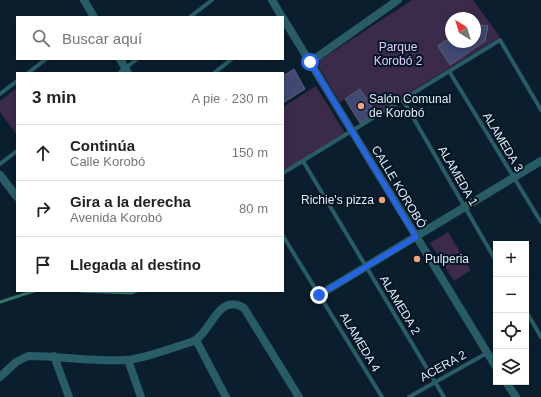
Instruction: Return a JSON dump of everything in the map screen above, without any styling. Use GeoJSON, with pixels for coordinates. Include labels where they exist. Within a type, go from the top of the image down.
{"type":"FeatureCollection","features":[{"type":"Feature","properties":{"kind":"street"},"geometry":{"type":"LineString","coordinates":[[84,0],[93,16]]}},
{"type":"Feature","properties":{"kind":"street","name":"CALLE KOROBÓ"},"geometry":{"type":"LineString","coordinates":[[272,0],[282,16]]}},
{"type":"Feature","properties":{"kind":"street"},"geometry":{"type":"LineString","coordinates":[[310,62],[395,1]]}},
{"type":"Feature","properties":{"kind":"street","name":"CALLE KOROBÓ"},"geometry":{"type":"LineString","coordinates":[[284,20],[493,362]]}},
{"type":"Feature","properties":{"kind":"street"},"geometry":{"type":"LineString","coordinates":[[120,60],[124,71]]}},
{"type":"Feature","properties":{"kind":"street"},"geometry":{"type":"LineString","coordinates":[[319,295],[541,161]]}},
{"type":"Feature","properties":{"kind":"street"},"geometry":{"type":"LineString","coordinates":[[0,175],[16,196]]}},
{"type":"Feature","properties":{"kind":"street"},"geometry":{"type":"LineString","coordinates":[[0,377],[16,362],[28,356],[128,360],[196,340],[223,307],[230,304],[238,304],[244,308],[299,397]]}},
{"type":"Feature","properties":{"kind":"street"},"geometry":{"type":"LineString","coordinates":[[196,340],[226,397]]}},
{"type":"Feature","properties":{"kind":"street"},"geometry":{"type":"LineString","coordinates":[[54,356],[69,397]]}},
{"type":"Feature","properties":{"kind":"street"},"geometry":{"type":"LineString","coordinates":[[128,360],[141,397]]}},
{"type":"Feature","properties":{"kind":"street"},"geometry":{"type":"LineString","coordinates":[[508,385],[516,397]]}},
{"type":"Feature","properties":{"kind":"lane"},"geometry":{"type":"LineString","coordinates":[[191,16],[212,0]]}},
{"type":"Feature","properties":{"kind":"lane"},"geometry":{"type":"LineString","coordinates":[[284,172],[500,40],[541,110]]}},
{"type":"Feature","properties":{"kind":"lane"},"geometry":{"type":"LineString","coordinates":[[29,72],[45,60]]}},
{"type":"Feature","properties":{"kind":"lane"},"geometry":{"type":"LineString","coordinates":[[124,71],[136,60]]}},
{"type":"Feature","properties":{"kind":"lane"},"geometry":{"type":"LineString","coordinates":[[215,72],[231,60]]}},
{"type":"Feature","properties":{"kind":"lane","name":"ALAMEDA 3"},"geometry":{"type":"LineString","coordinates":[[449,71],[541,222]]}},
{"type":"Feature","properties":{"kind":"lane"},"geometry":{"type":"LineString","coordinates":[[0,94],[16,82]]}},
{"type":"Feature","properties":{"kind":"lane","name":"ALAMEDA 1"},"geometry":{"type":"LineString","coordinates":[[402,100],[493,256]]}},
{"type":"Feature","properties":{"kind":"lane"},"geometry":{"type":"LineString","coordinates":[[0,164],[16,152]]}},
{"type":"Feature","properties":{"kind":"lane","name":"ALAMEDA 2"},"geometry":{"type":"LineString","coordinates":[[303,161],[444,397]]}},
{"type":"Feature","properties":{"kind":"lane","name":"ALAMEDA 4"},"geometry":{"type":"LineString","coordinates":[[284,238],[382,397]]}},
{"type":"Feature","properties":{"kind":"lane"},"geometry":{"type":"LineString","coordinates":[[527,313],[541,337]]}},
{"type":"Feature","properties":{"kind":"lane","name":"ACERA 2"},"geometry":{"type":"LineString","coordinates":[[409,397],[487,353]]}},
{"type":"Feature","properties":{"kind":"green space","name":"Parque Korobó 2"},"geometry":{"type":"Polygon","coordinates":[[[412,0],[473,0],[500,37],[376,113],[360,89],[340,102],[319,68],[320,60],[412,0]]]}},
{"type":"Feature","properties":{"kind":"green space"},"geometry":{"type":"Polygon","coordinates":[[[316,86],[345,133],[284,170],[284,106],[316,86]]]}},
{"type":"Feature","properties":{"kind":"green space"},"geometry":{"type":"Polygon","coordinates":[[[16,89],[16,134],[0,112],[0,101],[16,89]]]}},
{"type":"Feature","properties":{"kind":"green space"},"geometry":{"type":"Polygon","coordinates":[[[448,232],[471,270],[454,281],[430,243],[448,232]]]}},
{"type":"Feature","properties":{"kind":"building"},"geometry":{"type":"Polygon","coordinates":[[[481,25],[488,26],[485,41],[481,44],[481,25]]]}},
{"type":"Feature","properties":{"kind":"building"},"geometry":{"type":"Polygon","coordinates":[[[445,41],[445,48],[475,48],[450,65],[438,46],[445,41]]]}},
{"type":"Feature","properties":{"kind":"building"},"geometry":{"type":"Polygon","coordinates":[[[294,69],[305,89],[284,102],[284,75],[294,69]]]}},
{"type":"Feature","properties":{"kind":"building","name":"Salón Comunal de Korobó"},"geometry":{"type":"Polygon","coordinates":[[[360,89],[376,113],[360,123],[345,99],[360,89]]]}},
{"type":"Feature","properties":{"kind":"waterway"},"geometry":{"type":"LineString","coordinates":[[0,302],[31,292]]}},
{"type":"Feature","properties":{"kind":"waterway"},"geometry":{"type":"LineString","coordinates":[[106,292],[134,292]]}},
{"type":"Feature","properties":{"kind":"place","name":"Salón Comunal de Korobó"},"geometry":{"type":"Point","coordinates":[361,106]}},
{"type":"Feature","properties":{"kind":"place","name":"Richie's pizza"},"geometry":{"type":"Point","coordinates":[382,200]}},
{"type":"Feature","properties":{"kind":"place","name":"Pulperia"},"geometry":{"type":"Point","coordinates":[417,259]}},
{"type":"Feature","properties":{"kind":"route"},"geometry":{"type":"LineString","coordinates":[[310,62],[416,237],[319,295]]}}]}
